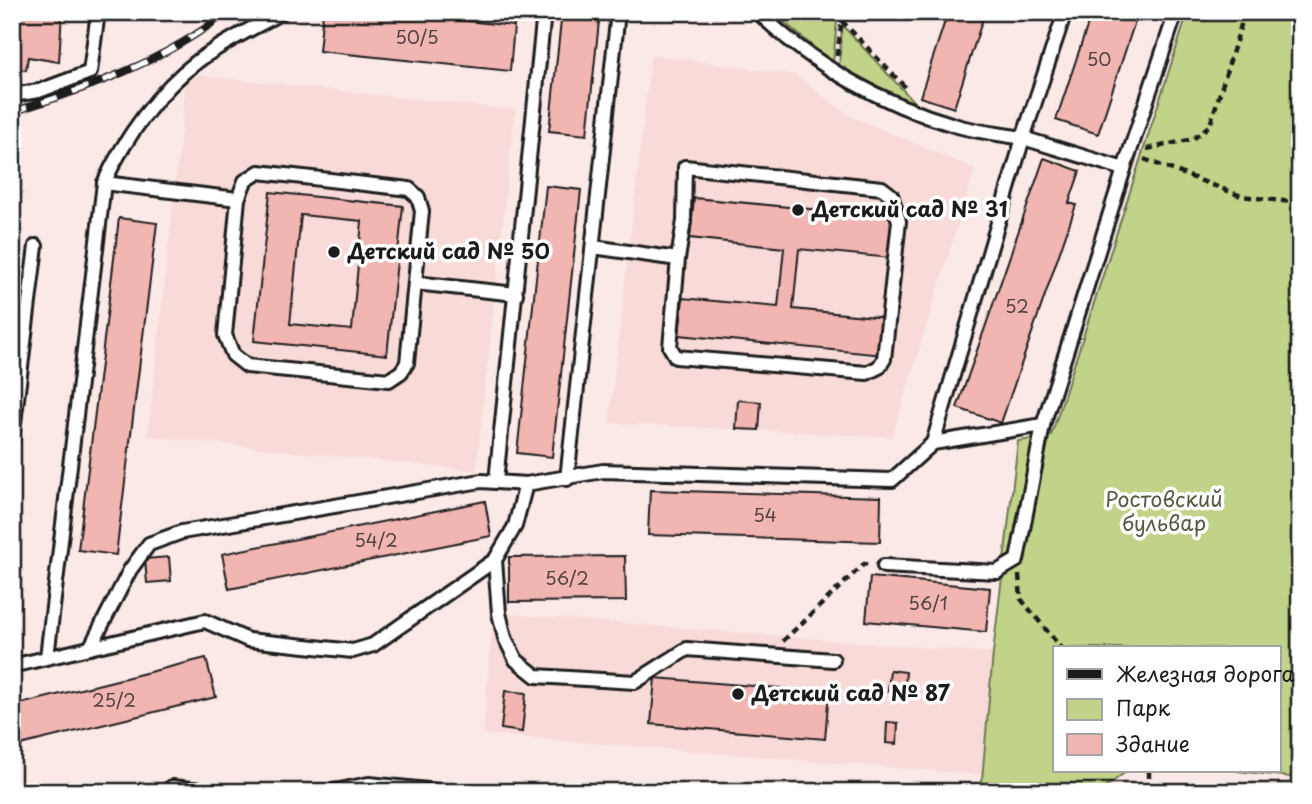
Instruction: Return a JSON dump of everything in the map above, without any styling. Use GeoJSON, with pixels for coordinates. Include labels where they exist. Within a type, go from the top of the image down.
{"type":"FeatureCollection","features":[{"type":"Feature","properties":{"kind":"lane"},"geometry":{"type":"LineString","coordinates":[[12,95],[39,91],[90,72],[98,12]]}},
{"type":"Feature","properties":{"kind":"lane"},"geometry":{"type":"LineString","coordinates":[[47,657],[104,183],[117,155],[177,77],[201,58],[282,12]]}},
{"type":"Feature","properties":{"kind":"lane"},"geometry":{"type":"LineString","coordinates":[[496,481],[544,14],[519,12]]}},
{"type":"Feature","properties":{"kind":"lane"},"geometry":{"type":"LineString","coordinates":[[567,479],[618,12]]}},
{"type":"Feature","properties":{"kind":"lane"},"geometry":{"type":"LineString","coordinates":[[758,12],[833,72],[926,116],[955,126],[1023,138],[1124,169]]}},
{"type":"Feature","properties":{"kind":"lane"},"geometry":{"type":"LineString","coordinates":[[90,648],[130,570],[149,544],[182,532],[496,481],[526,484],[603,471],[892,480],[933,443],[1023,138],[1065,12]]}},
{"type":"Feature","properties":{"kind":"lane"},"geometry":{"type":"LineString","coordinates":[[884,566],[997,572],[1017,559],[1043,425],[1176,12]]}},
{"type":"Feature","properties":{"kind":"lane"},"geometry":{"type":"LineString","coordinates":[[685,167],[881,188],[891,195],[899,221],[884,359],[879,367],[867,373],[676,357],[670,347],[678,259],[684,220],[685,167]]}},
{"type":"Feature","properties":{"kind":"lane"},"geometry":{"type":"LineString","coordinates":[[259,172],[409,189],[418,197],[422,211],[407,363],[401,372],[389,380],[247,366],[233,355],[225,335],[238,199],[245,181],[259,172]]}},
{"type":"Feature","properties":{"kind":"lane"},"geometry":{"type":"LineString","coordinates":[[104,183],[238,199]]}},
{"type":"Feature","properties":{"kind":"lane"},"geometry":{"type":"LineString","coordinates":[[12,439],[36,246]]}},
{"type":"Feature","properties":{"kind":"lane"},"geometry":{"type":"LineString","coordinates":[[593,247],[678,259]]}},
{"type":"Feature","properties":{"kind":"lane"},"geometry":{"type":"LineString","coordinates":[[415,283],[516,294]]}},
{"type":"Feature","properties":{"kind":"lane"},"geometry":{"type":"LineString","coordinates":[[933,443],[1043,425]]}},
{"type":"Feature","properties":{"kind":"lane"},"geometry":{"type":"LineString","coordinates":[[12,666],[205,621],[248,640],[353,650],[373,645],[495,560],[515,526],[526,484]]}},
{"type":"Feature","properties":{"kind":"lane"},"geometry":{"type":"LineString","coordinates":[[495,560],[499,613],[505,638],[516,660],[536,676],[635,682],[687,649],[833,660]]}},
{"type":"Feature","properties":{"kind":"lane"},"geometry":{"type":"LineString","coordinates":[[330,792],[369,784],[447,792]]}},
{"type":"Feature","properties":{"kind":"lane"},"geometry":{"type":"LineString","coordinates":[[165,792],[172,788],[222,792]]}},
{"type":"Feature","properties":{"kind":"path"},"geometry":{"type":"LineString","coordinates":[[820,12],[840,19],[923,107],[926,116]]}},
{"type":"Feature","properties":{"kind":"path"},"geometry":{"type":"LineString","coordinates":[[836,69],[840,19],[843,12]]}},
{"type":"Feature","properties":{"kind":"path"},"geometry":{"type":"LineString","coordinates":[[1129,153],[1193,139],[1210,125],[1245,12]]}},
{"type":"Feature","properties":{"kind":"path"},"geometry":{"type":"LineString","coordinates":[[1129,153],[1241,196],[1299,203]]}},
{"type":"Feature","properties":{"kind":"path"},"geometry":{"type":"LineString","coordinates":[[1017,559],[1021,599],[1059,646]]}},
{"type":"Feature","properties":{"kind":"path"},"geometry":{"type":"LineString","coordinates":[[767,655],[864,564],[884,566]]}},
{"type":"Feature","properties":{"kind":"path"},"geometry":{"type":"LineString","coordinates":[[1149,772],[1149,792]]}},
{"type":"Feature","properties":{"kind":"shaded area","name":"Детский сад № 31"},"geometry":{"type":"Polygon","coordinates":[[[651,55],[796,75],[848,115],[975,169],[892,437],[609,423],[651,55]]]}},
{"type":"Feature","properties":{"kind":"shaded area","name":"Детский сад № 50"},"geometry":{"type":"Polygon","coordinates":[[[187,74],[515,110],[476,471],[148,436],[187,74]]]}},
{"type":"Feature","properties":{"kind":"shaded area","name":"Детский сад № 87"},"geometry":{"type":"Polygon","coordinates":[[[493,613],[993,653],[983,775],[483,734],[493,613]]]}},
{"type":"Feature","properties":{"kind":"green space"},"geometry":{"type":"Polygon","coordinates":[[[772,12],[809,12],[837,21],[833,63],[772,12]]]}},
{"type":"Feature","properties":{"kind":"green space","name":"Ростовский бульвар"},"geometry":{"type":"Polygon","coordinates":[[[1188,12],[1300,12],[1300,778],[1246,772],[1280,772],[1280,646],[1053,646],[1053,772],[1126,772],[1099,792],[981,792],[993,653],[1018,441],[1051,436],[1188,12]]]}},
{"type":"Feature","properties":{"kind":"green space"},"geometry":{"type":"Polygon","coordinates":[[[842,25],[916,104],[839,68],[842,25]]]}},
{"type":"Feature","properties":{"kind":"building"},"geometry":{"type":"Polygon","coordinates":[[[12,12],[62,12],[59,62],[28,57],[26,70],[12,68],[12,12]]]}},
{"type":"Feature","properties":{"kind":"building"},"geometry":{"type":"Polygon","coordinates":[[[323,12],[382,12],[514,26],[510,71],[319,51],[323,12]]]}},
{"type":"Feature","properties":{"kind":"building"},"geometry":{"type":"Polygon","coordinates":[[[562,12],[600,12],[587,135],[549,131],[562,12]]]}},
{"type":"Feature","properties":{"kind":"building"},"geometry":{"type":"Polygon","coordinates":[[[948,12],[985,12],[954,108],[920,97],[948,12]]]}},
{"type":"Feature","properties":{"kind":"building"},"geometry":{"type":"Polygon","coordinates":[[[1092,12],[1138,12],[1098,134],[1056,120],[1092,12]]]}},
{"type":"Feature","properties":{"kind":"building"},"geometry":{"type":"Polygon","coordinates":[[[1044,158],[1080,171],[1069,203],[1076,205],[1001,423],[957,408],[1044,158]]]}},
{"type":"Feature","properties":{"kind":"building"},"geometry":{"type":"Polygon","coordinates":[[[546,186],[581,190],[552,457],[517,453],[546,186]]]}},
{"type":"Feature","properties":{"kind":"building"},"geometry":{"type":"Polygon","coordinates":[[[270,192],[403,206],[387,355],[254,341],[270,192]],[[301,215],[290,324],[352,330],[362,221],[301,215]]]}},
{"type":"Feature","properties":{"kind":"building"},"geometry":{"type":"Polygon","coordinates":[[[694,198],[895,217],[891,258],[799,249],[793,309],[886,318],[883,355],[679,335],[683,298],[778,307],[784,248],[690,238],[694,198]]]}},
{"type":"Feature","properties":{"kind":"building"},"geometry":{"type":"Polygon","coordinates":[[[119,218],[157,223],[116,555],[78,550],[119,218]]]}},
{"type":"Feature","properties":{"kind":"building"},"geometry":{"type":"Polygon","coordinates":[[[738,400],[761,402],[759,430],[736,429],[738,400]]]}},
{"type":"Feature","properties":{"kind":"building"},"geometry":{"type":"Polygon","coordinates":[[[650,490],[881,497],[880,542],[648,535],[650,490]]]}},
{"type":"Feature","properties":{"kind":"building"},"geometry":{"type":"Polygon","coordinates":[[[485,501],[491,536],[229,589],[222,554],[485,501]]]}},
{"type":"Feature","properties":{"kind":"building"},"geometry":{"type":"Polygon","coordinates":[[[625,556],[626,601],[509,602],[509,557],[625,556]]]}},
{"type":"Feature","properties":{"kind":"building"},"geometry":{"type":"Polygon","coordinates":[[[169,557],[171,581],[147,583],[145,559],[169,557]]]}},
{"type":"Feature","properties":{"kind":"building"},"geometry":{"type":"Polygon","coordinates":[[[870,577],[990,588],[986,632],[866,621],[870,577]]]}},
{"type":"Feature","properties":{"kind":"building"},"geometry":{"type":"Polygon","coordinates":[[[206,658],[216,697],[12,747],[12,706],[206,658]]]}},
{"type":"Feature","properties":{"kind":"building"},"geometry":{"type":"Polygon","coordinates":[[[890,670],[906,672],[904,693],[888,691],[890,670]]]}},
{"type":"Feature","properties":{"kind":"building"},"geometry":{"type":"Polygon","coordinates":[[[655,678],[829,692],[825,739],[651,724],[655,678]]]}},
{"type":"Feature","properties":{"kind":"building"},"geometry":{"type":"Polygon","coordinates":[[[505,691],[526,693],[522,732],[501,729],[505,691]]]}},
{"type":"Feature","properties":{"kind":"building"},"geometry":{"type":"Polygon","coordinates":[[[887,722],[898,723],[897,744],[886,743],[887,722]]]}},
{"type":"Feature","properties":{"kind":"railway"},"geometry":{"type":"LineString","coordinates":[[12,112],[68,94],[152,59],[227,12]]}},
{"type":"Feature","properties":{"kind":"place","name":"Детский сад № 31"},"geometry":{"type":"Point","coordinates":[798,210]}},
{"type":"Feature","properties":{"kind":"place","name":"Детский сад № 50"},"geometry":{"type":"Point","coordinates":[334,252]}},
{"type":"Feature","properties":{"kind":"place","name":"Детский сад № 87"},"geometry":{"type":"Point","coordinates":[738,694]}}]}
